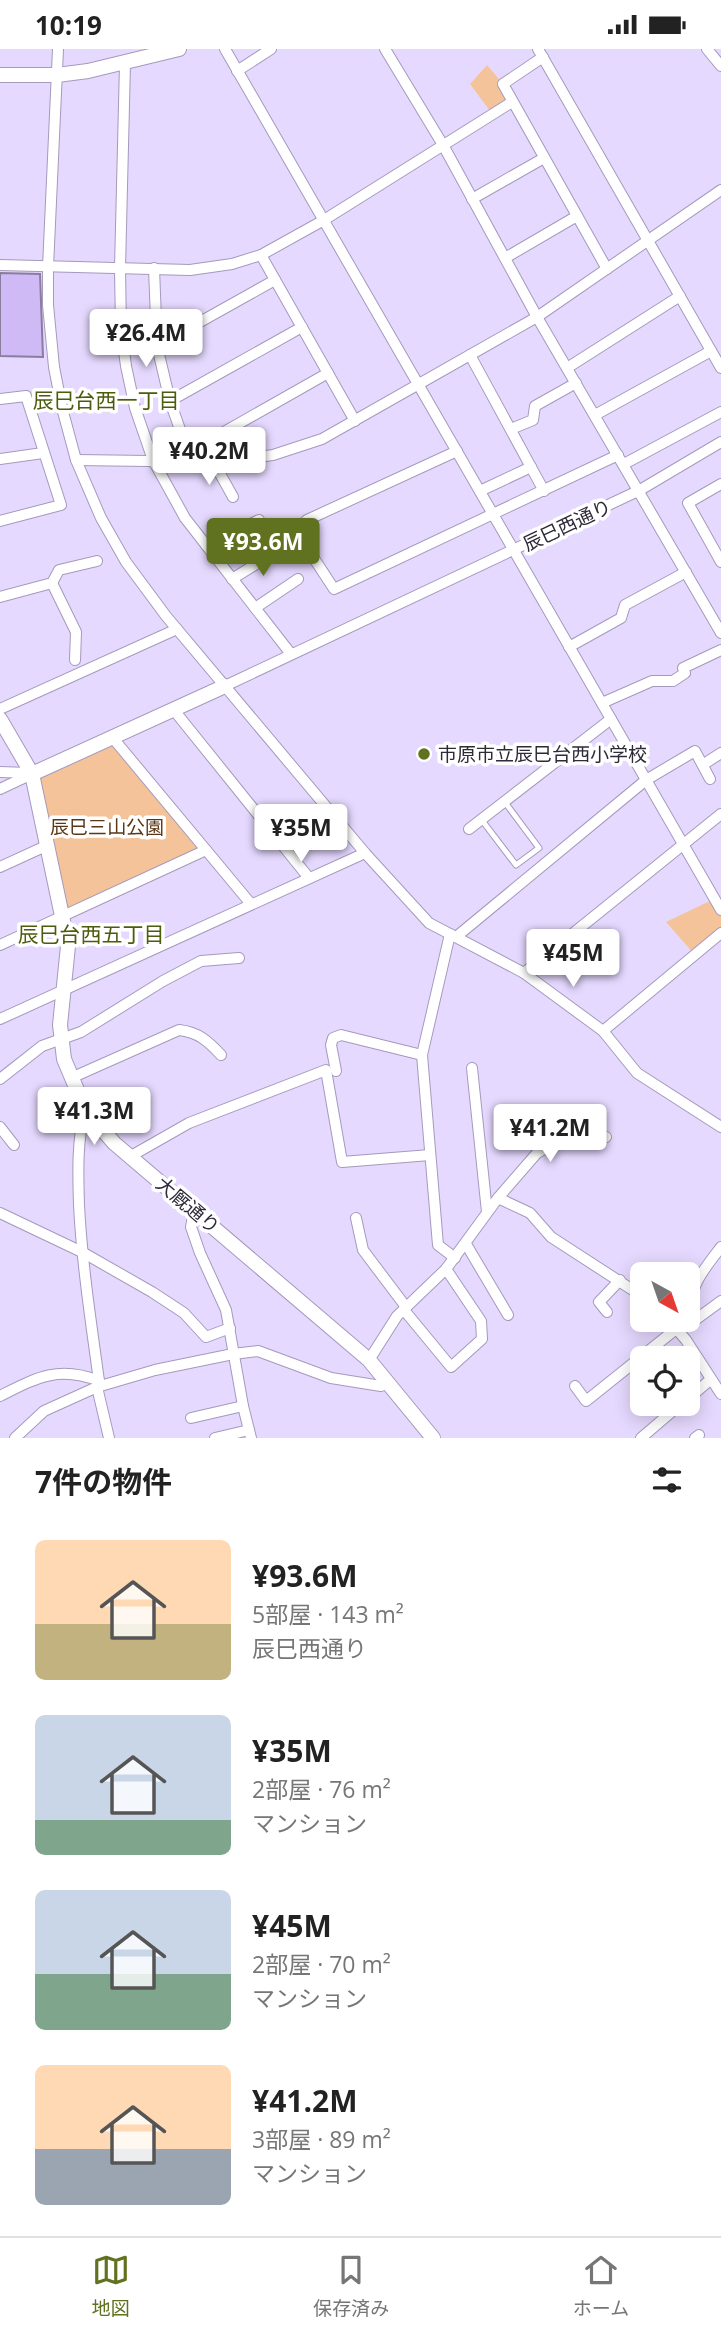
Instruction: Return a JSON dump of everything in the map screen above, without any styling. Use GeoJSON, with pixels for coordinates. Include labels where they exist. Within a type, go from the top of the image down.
{"type":"FeatureCollection","features":[{"type":"Feature","properties":{"kind":"street"},"geometry":{"type":"LineString","coordinates":[[58,49],[48,267],[48,305],[54,367],[76,460],[100,518],[126,562],[177,629],[365,853],[429,923],[524,973],[603,1031],[637,1073],[721,1127]]}},
{"type":"Feature","properties":{"kind":"street"},"geometry":{"type":"LineString","coordinates":[[0,75],[57,75],[125,64],[179,49]]}},
{"type":"Feature","properties":{"kind":"street"},"geometry":{"type":"LineString","coordinates":[[225,49],[721,911]]}},
{"type":"Feature","properties":{"kind":"street"},"geometry":{"type":"LineString","coordinates":[[237,71],[271,49]]}},
{"type":"Feature","properties":{"kind":"street"},"geometry":{"type":"LineString","coordinates":[[386,49],[443,145],[537,317],[721,633]]}},
{"type":"Feature","properties":{"kind":"street"},"geometry":{"type":"LineString","coordinates":[[707,49],[720,62]]}},
{"type":"Feature","properties":{"kind":"street"},"geometry":{"type":"LineString","coordinates":[[607,269],[503,85],[540,53],[721,368]]}},
{"type":"Feature","properties":{"kind":"street"},"geometry":{"type":"LineString","coordinates":[[125,64],[121,328],[135,408],[153,460],[185,518],[291,654]]}},
{"type":"Feature","properties":{"kind":"street"},"geometry":{"type":"LineString","coordinates":[[0,265],[204,269],[261,255],[324,220],[512,102]]}},
{"type":"Feature","properties":{"kind":"street"},"geometry":{"type":"LineString","coordinates":[[472,199],[544,158]]}},
{"type":"Feature","properties":{"kind":"street"},"geometry":{"type":"LineString","coordinates":[[76,460],[189,457],[213,461],[248,459],[296,449],[322,439],[537,317],[721,190]]}},
{"type":"Feature","properties":{"kind":"street"},"geometry":{"type":"LineString","coordinates":[[505,258],[577,216]]}},
{"type":"Feature","properties":{"kind":"street"},"geometry":{"type":"LineString","coordinates":[[261,255],[355,421]]}},
{"type":"Feature","properties":{"kind":"street"},"geometry":{"type":"LineString","coordinates":[[154,268],[157,346],[170,401],[189,457]]}},
{"type":"Feature","properties":{"kind":"street"},"geometry":{"type":"LineString","coordinates":[[157,346],[275,280]]}},
{"type":"Feature","properties":{"kind":"street"},"geometry":{"type":"LineString","coordinates":[[567,368],[680,296]]}},
{"type":"Feature","properties":{"kind":"street"},"geometry":{"type":"LineString","coordinates":[[170,401],[302,327]]}},
{"type":"Feature","properties":{"kind":"street"},"geometry":{"type":"LineString","coordinates":[[595,415],[711,351]]}},
{"type":"Feature","properties":{"kind":"street"},"geometry":{"type":"LineString","coordinates":[[470,355],[544,491]]}},
{"type":"Feature","properties":{"kind":"street"},"geometry":{"type":"LineString","coordinates":[[189,457],[328,373]]}},
{"type":"Feature","properties":{"kind":"street"},"geometry":{"type":"LineString","coordinates":[[511,429],[533,421],[536,406],[576,383]]}},
{"type":"Feature","properties":{"kind":"street"},"geometry":{"type":"LineString","coordinates":[[0,399],[26,396],[61,505],[0,521]]}},
{"type":"Feature","properties":{"kind":"street"},"geometry":{"type":"LineString","coordinates":[[457,451],[307,520],[296,531],[334,589],[721,412]]}},
{"type":"Feature","properties":{"kind":"street","name":"辰巳西通り"},"geometry":{"type":"LineString","coordinates":[[32,773],[225,686],[639,490],[721,442]]}},
{"type":"Feature","properties":{"kind":"street"},"geometry":{"type":"LineString","coordinates":[[0,459],[43,453]]}},
{"type":"Feature","properties":{"kind":"street"},"geometry":{"type":"LineString","coordinates":[[213,461],[233,497]]}},
{"type":"Feature","properties":{"kind":"street"},"geometry":{"type":"LineString","coordinates":[[480,491],[531,467]]}},
{"type":"Feature","properties":{"kind":"street"},"geometry":{"type":"LineString","coordinates":[[721,484],[688,503],[721,562]]}},
{"type":"Feature","properties":{"kind":"street"},"geometry":{"type":"LineString","coordinates":[[206,545],[259,520]]}},
{"type":"Feature","properties":{"kind":"street"},"geometry":{"type":"LineString","coordinates":[[232,579],[277,551]]}},
{"type":"Feature","properties":{"kind":"street"},"geometry":{"type":"LineString","coordinates":[[0,597],[52,583],[59,570],[97,561]]}},
{"type":"Feature","properties":{"kind":"street"},"geometry":{"type":"LineString","coordinates":[[569,647],[621,618],[625,605],[686,572]]}},
{"type":"Feature","properties":{"kind":"street"},"geometry":{"type":"LineString","coordinates":[[255,608],[298,579]]}},
{"type":"Feature","properties":{"kind":"street"},"geometry":{"type":"LineString","coordinates":[[52,583],[76,632],[75,660]]}},
{"type":"Feature","properties":{"kind":"street"},"geometry":{"type":"LineString","coordinates":[[0,709],[177,629]]}},
{"type":"Feature","properties":{"kind":"street"},"geometry":{"type":"LineString","coordinates":[[602,703],[652,681],[673,681],[685,673],[683,668],[721,650]]}},
{"type":"Feature","properties":{"kind":"street"},"geometry":{"type":"LineString","coordinates":[[173,709],[309,878]]}},
{"type":"Feature","properties":{"kind":"street","name":"大厩通り"},"geometry":{"type":"LineString","coordinates":[[0,719],[32,773],[48,845],[68,946],[61,1039],[71,1078],[85,1109],[103,1131],[131,1156],[369,1360],[433,1438]]}},
{"type":"Feature","properties":{"kind":"street"},"geometry":{"type":"LineString","coordinates":[[469,829],[611,719]]}},
{"type":"Feature","properties":{"kind":"street"},"geometry":{"type":"LineString","coordinates":[[112,737],[251,904]]}},
{"type":"Feature","properties":{"kind":"street"},"geometry":{"type":"LineString","coordinates":[[455,1258],[438,1245],[422,1055],[453,936],[646,780],[695,751],[710,779]]}},
{"type":"Feature","properties":{"kind":"street"},"geometry":{"type":"LineString","coordinates":[[704,764],[721,753]]}},
{"type":"Feature","properties":{"kind":"street"},"geometry":{"type":"LineString","coordinates":[[0,772],[32,773]]}},
{"type":"Feature","properties":{"kind":"street"},"geometry":{"type":"LineString","coordinates":[[0,789],[32,773]]}},
{"type":"Feature","properties":{"kind":"street"},"geometry":{"type":"LineString","coordinates":[[524,973],[721,814]]}},
{"type":"Feature","properties":{"kind":"street"},"geometry":{"type":"LineString","coordinates":[[0,867],[48,845]]}},
{"type":"Feature","properties":{"kind":"street"},"geometry":{"type":"LineString","coordinates":[[0,944],[206,850]]}},
{"type":"Feature","properties":{"kind":"street"},"geometry":{"type":"LineString","coordinates":[[0,1019],[365,853]]}},
{"type":"Feature","properties":{"kind":"street"},"geometry":{"type":"LineString","coordinates":[[603,1031],[721,933]]}},
{"type":"Feature","properties":{"kind":"street"},"geometry":{"type":"LineString","coordinates":[[0,1079],[42,1046],[81,1032],[163,981],[201,961],[239,958]]}},
{"type":"Feature","properties":{"kind":"street"},"geometry":{"type":"LineString","coordinates":[[71,1078],[179,1030],[191,1031],[204,1038],[221,1055]]}},
{"type":"Feature","properties":{"kind":"street"},"geometry":{"type":"LineString","coordinates":[[336,1071],[331,1045],[333,1038],[341,1035],[422,1055]]}},
{"type":"Feature","properties":{"kind":"street"},"geometry":{"type":"LineString","coordinates":[[472,1068],[487,1212]]}},
{"type":"Feature","properties":{"kind":"street"},"geometry":{"type":"LineString","coordinates":[[131,1156],[190,1123],[326,1070],[342,1162],[430,1154]]}},
{"type":"Feature","properties":{"kind":"street"},"geometry":{"type":"LineString","coordinates":[[85,1109],[79,1132],[77,1161],[82,1252],[98,1384],[109,1438]]}},
{"type":"Feature","properties":{"kind":"street"},"geometry":{"type":"LineString","coordinates":[[0,1127],[14,1145]]}},
{"type":"Feature","properties":{"kind":"street"},"geometry":{"type":"LineString","coordinates":[[369,1360],[397,1316],[446,1269],[487,1212],[537,1153],[569,1138],[606,1137]]}},
{"type":"Feature","properties":{"kind":"street"},"geometry":{"type":"LineString","coordinates":[[498,1198],[530,1213],[551,1237],[630,1287]]}},
{"type":"Feature","properties":{"kind":"street"},"geometry":{"type":"LineString","coordinates":[[194,1211],[191,1227],[226,1310],[250,1434],[215,1438]]}},
{"type":"Feature","properties":{"kind":"street"},"geometry":{"type":"LineString","coordinates":[[0,1213],[82,1252],[184,1313],[206,1336],[230,1328]]}},
{"type":"Feature","properties":{"kind":"street"},"geometry":{"type":"LineString","coordinates":[[356,1218],[363,1250],[451,1367],[482,1339],[481,1321],[446,1269]]}},
{"type":"Feature","properties":{"kind":"street"},"geometry":{"type":"LineString","coordinates":[[466,1244],[508,1315]]}},
{"type":"Feature","properties":{"kind":"street"},"geometry":{"type":"LineString","coordinates":[[700,1275],[721,1247]]}},
{"type":"Feature","properties":{"kind":"street"},"geometry":{"type":"LineString","coordinates":[[607,1312],[599,1302],[620,1280]]}},
{"type":"Feature","properties":{"kind":"street"},"geometry":{"type":"LineString","coordinates":[[700,1314],[721,1301]]}},
{"type":"Feature","properties":{"kind":"street"},"geometry":{"type":"LineString","coordinates":[[575,1385],[586,1401],[674,1332]]}},
{"type":"Feature","properties":{"kind":"street"},"geometry":{"type":"LineString","coordinates":[[686,1332],[686,1340],[710,1380],[720,1391]]}},
{"type":"Feature","properties":{"kind":"street"},"geometry":{"type":"LineString","coordinates":[[15,1438],[44,1411],[98,1384],[233,1354],[258,1351],[331,1378],[381,1386],[388,1382]]}},
{"type":"Feature","properties":{"kind":"street"},"geometry":{"type":"LineString","coordinates":[[0,1396],[41,1375],[82,1374],[98,1384]]}},
{"type":"Feature","properties":{"kind":"street"},"geometry":{"type":"LineString","coordinates":[[700,1389],[710,1380]]}},
{"type":"Feature","properties":{"kind":"street"},"geometry":{"type":"LineString","coordinates":[[191,1418],[243,1406]]}},
{"type":"Feature","properties":{"kind":"street"},"geometry":{"type":"LineString","coordinates":[[415,1415],[423,1438]]}},
{"type":"Feature","properties":{"kind":"street"},"geometry":{"type":"LineString","coordinates":[[641,1438],[651,1434],[669,1416]]}},
{"type":"Feature","properties":{"kind":"lane"},"geometry":{"type":"LineString","coordinates":[[481,819],[516,865],[539,848],[504,801]]}},
{"type":"Feature","properties":{"kind":"green space"},"geometry":{"type":"Polygon","coordinates":[[[487,65],[503,84],[512,102],[493,115],[470,84],[487,65]]]}},
{"type":"Feature","properties":{"kind":"green space","name":"辰巳三山公園"},"geometry":{"type":"Polygon","coordinates":[[[112,737],[206,850],[62,916],[32,774],[112,737]]]}},
{"type":"Feature","properties":{"kind":"green space"},"geometry":{"type":"Polygon","coordinates":[[[714,899],[721,910],[721,933],[695,955],[666,922],[714,899]]]}},
{"type":"Feature","properties":{"kind":"building"},"geometry":{"type":"Polygon","coordinates":[[[0,273],[40,274],[43,357],[0,356],[0,273]]]}},
{"type":"Feature","properties":{"kind":"place","name":"市原市立辰巳台西小学校"},"geometry":{"type":"Point","coordinates":[424,754]}},
{"type":"Feature","properties":{"kind":"district","name":"辰巳台西一丁目"},"geometry":{"type":"Point","coordinates":[106,400]}},
{"type":"Feature","properties":{"kind":"district","name":"辰巳台西五丁目"},"geometry":{"type":"Point","coordinates":[91,934]}}]}
